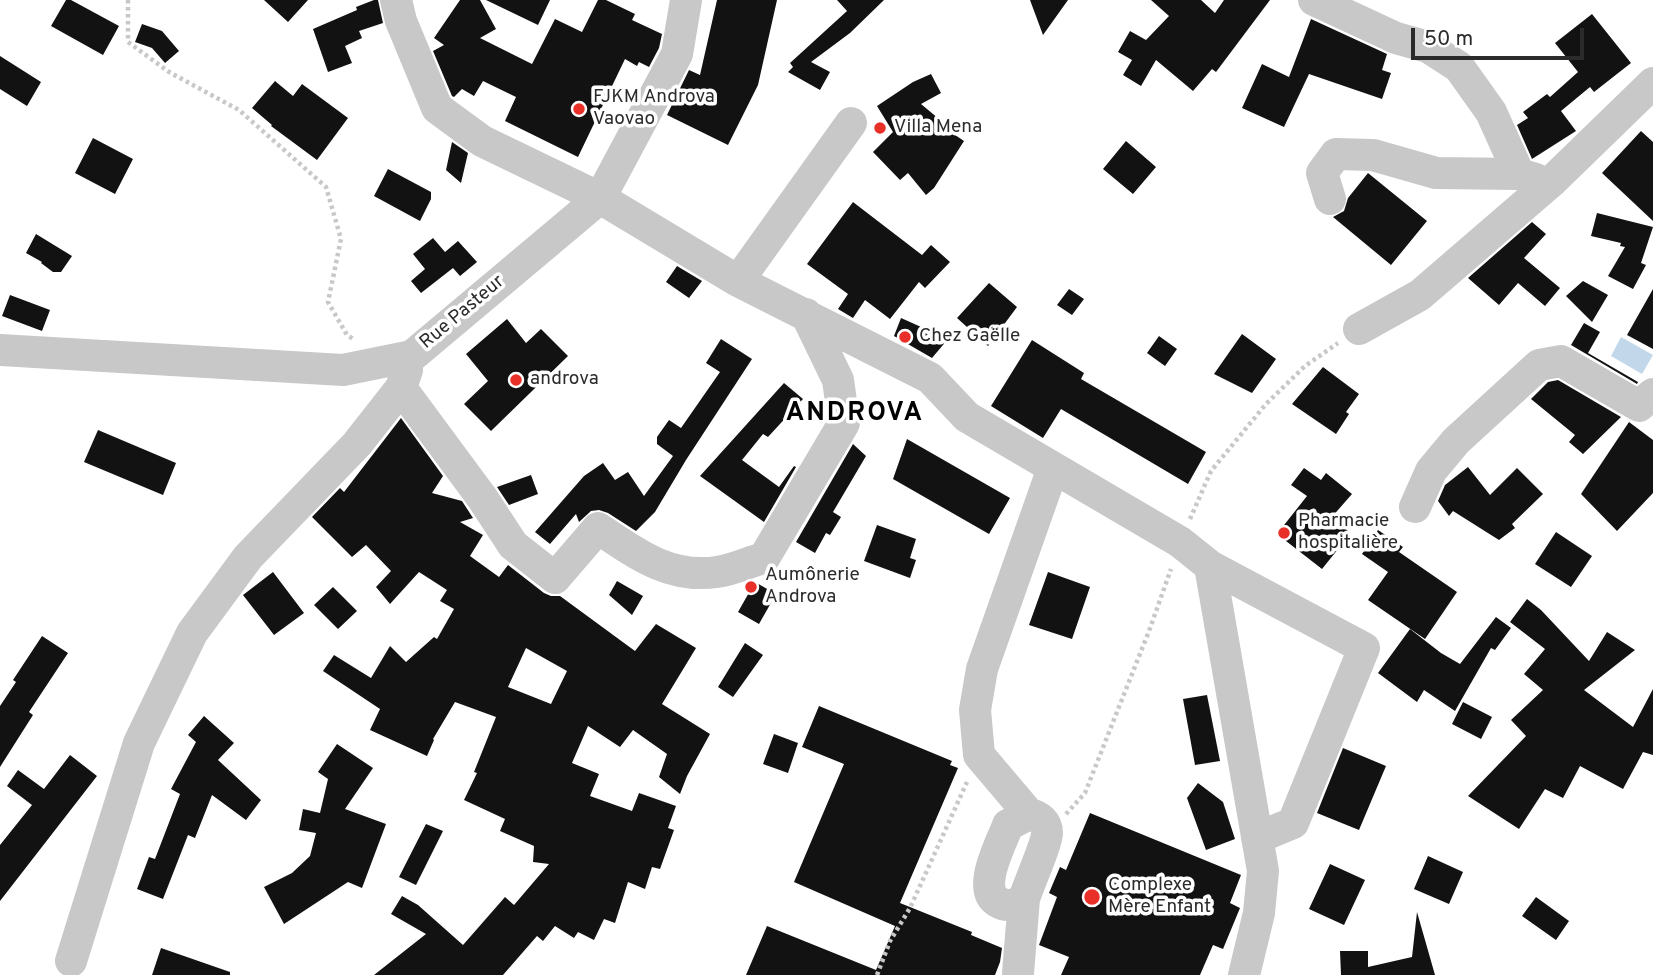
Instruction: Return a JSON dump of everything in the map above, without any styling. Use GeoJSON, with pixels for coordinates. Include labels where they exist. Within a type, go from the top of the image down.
{"type":"FeatureCollection","features":[{"type":"Feature","properties":{"kind":"street"},"geometry":{"type":"LineString","coordinates":[[396,0],[401,20],[437,108],[482,141],[600,198],[738,281],[930,378],[968,416],[1180,542],[1210,566],[1364,648],[1293,823],[1257,838]]}},
{"type":"Feature","properties":{"kind":"street","name":"Rue Pasteur"},"geometry":{"type":"LineString","coordinates":[[0,350],[342,370],[401,368],[600,198],[677,54],[686,0]]}},
{"type":"Feature","properties":{"kind":"street"},"geometry":{"type":"LineString","coordinates":[[1314,0],[1396,38],[1428,47],[1459,67],[1491,112],[1519,174]]}},
{"type":"Feature","properties":{"kind":"street"},"geometry":{"type":"LineString","coordinates":[[1359,329],[1420,295],[1551,182],[1653,83]]}},
{"type":"Feature","properties":{"kind":"street"},"geometry":{"type":"LineString","coordinates":[[738,281],[851,123]]}},
{"type":"Feature","properties":{"kind":"street"},"geometry":{"type":"LineString","coordinates":[[1330,199],[1322,173],[1336,154],[1373,155],[1436,173],[1519,174],[1551,182]]}},
{"type":"Feature","properties":{"kind":"street"},"geometry":{"type":"LineString","coordinates":[[71,961],[139,743],[192,632],[248,557],[357,444],[401,368],[513,545],[555,578],[598,528],[648,561],[684,572],[717,572],[764,558],[844,423],[838,380],[806,314]]}},
{"type":"Feature","properties":{"kind":"street"},"geometry":{"type":"LineString","coordinates":[[1415,507],[1431,471],[1456,441],[1539,365],[1561,361],[1639,406],[1653,394]]}},
{"type":"Feature","properties":{"kind":"street"},"geometry":{"type":"LineString","coordinates":[[1018,973],[1024,898],[1048,834],[1044,821],[1029,814],[979,755],[975,710],[982,669],[1053,468]]}},
{"type":"Feature","properties":{"kind":"street"},"geometry":{"type":"LineString","coordinates":[[1210,566],[1263,871],[1260,903],[1244,975]]}},
{"type":"Feature","properties":{"kind":"path"},"geometry":{"type":"LineString","coordinates":[[128,0],[128,42],[169,72],[239,110],[326,187],[341,239],[328,302],[347,335],[401,368]]}},
{"type":"Feature","properties":{"kind":"path"},"geometry":{"type":"LineString","coordinates":[[877,975],[890,941],[910,908],[979,755]]}},
{"type":"Feature","properties":{"kind":"water"},"geometry":{"type":"Polygon","coordinates":[[[1621,337],[1653,355],[1642,374],[1611,356],[1621,337]]]}},
{"type":"Feature","properties":{"kind":"building"},"geometry":{"type":"Polygon","coordinates":[[[66,0],[71,0],[119,26],[103,55],[51,26],[66,0]]]}},
{"type":"Feature","properties":{"kind":"building"},"geometry":{"type":"Polygon","coordinates":[[[264,0],[308,0],[288,22],[264,0]]]}},
{"type":"Feature","properties":{"kind":"building"},"geometry":{"type":"Polygon","coordinates":[[[378,0],[383,23],[359,31],[362,38],[345,46],[352,63],[328,72],[313,29],[378,0]]]}},
{"type":"Feature","properties":{"kind":"building"},"geometry":{"type":"Polygon","coordinates":[[[460,0],[480,0],[496,29],[480,38],[532,64],[555,19],[582,32],[598,0],[606,0],[635,14],[632,20],[662,34],[659,48],[649,67],[639,62],[637,66],[625,59],[578,157],[505,121],[516,97],[483,81],[474,96],[462,89],[452,96],[433,51],[444,45],[434,38],[460,0]]]}},
{"type":"Feature","properties":{"kind":"building"},"geometry":{"type":"Polygon","coordinates":[[[486,0],[550,0],[538,25],[486,0]]]}},
{"type":"Feature","properties":{"kind":"building"},"geometry":{"type":"Polygon","coordinates":[[[717,0],[777,0],[758,85],[728,145],[667,115],[689,70],[700,75],[717,0]]]}},
{"type":"Feature","properties":{"kind":"building"},"geometry":{"type":"Polygon","coordinates":[[[837,0],[884,0],[850,33],[811,62],[830,72],[820,90],[788,72],[793,67],[790,63],[847,11],[837,0]]]}},
{"type":"Feature","properties":{"kind":"building"},"geometry":{"type":"Polygon","coordinates":[[[1030,0],[1068,0],[1043,35],[1030,0]]]}},
{"type":"Feature","properties":{"kind":"building"},"geometry":{"type":"Polygon","coordinates":[[[1151,0],[1201,0],[1215,13],[1224,0],[1270,0],[1216,72],[1212,69],[1193,91],[1156,60],[1141,86],[1123,75],[1132,60],[1118,52],[1130,31],[1146,40],[1169,16],[1151,0]]]}},
{"type":"Feature","properties":{"kind":"building"},"geometry":{"type":"Polygon","coordinates":[[[1592,14],[1631,63],[1594,92],[1590,87],[1561,111],[1576,131],[1532,159],[1517,125],[1528,118],[1523,112],[1547,94],[1550,97],[1578,72],[1555,43],[1592,14]]]}},
{"type":"Feature","properties":{"kind":"building"},"geometry":{"type":"Polygon","coordinates":[[[1311,19],[1387,54],[1382,70],[1391,73],[1382,99],[1309,74],[1284,127],[1242,108],[1262,64],[1289,77],[1311,19]]]}},
{"type":"Feature","properties":{"kind":"building"},"geometry":{"type":"Polygon","coordinates":[[[142,24],[162,31],[179,51],[165,63],[152,48],[135,42],[142,24]]]}},
{"type":"Feature","properties":{"kind":"building"},"geometry":{"type":"Polygon","coordinates":[[[0,56],[41,82],[27,106],[0,89],[0,56]]]}},
{"type":"Feature","properties":{"kind":"building"},"geometry":{"type":"Polygon","coordinates":[[[931,74],[941,93],[921,104],[939,119],[936,122],[964,141],[934,188],[926,195],[908,173],[900,180],[873,152],[893,132],[877,106],[913,82],[931,74]]]}},
{"type":"Feature","properties":{"kind":"building"},"geometry":{"type":"Polygon","coordinates":[[[275,81],[293,96],[302,84],[348,118],[317,160],[271,126],[252,108],[275,81]]]}},
{"type":"Feature","properties":{"kind":"building"},"geometry":{"type":"Polygon","coordinates":[[[1641,131],[1653,142],[1653,221],[1602,173],[1641,131]]]}},
{"type":"Feature","properties":{"kind":"building"},"geometry":{"type":"Polygon","coordinates":[[[93,138],[133,159],[115,194],[75,173],[93,138]]]}},
{"type":"Feature","properties":{"kind":"building"},"geometry":{"type":"Polygon","coordinates":[[[1126,141],[1156,167],[1133,194],[1103,169],[1126,141]]]}},
{"type":"Feature","properties":{"kind":"building"},"geometry":{"type":"Polygon","coordinates":[[[452,142],[468,153],[461,183],[446,170],[452,142]]]}},
{"type":"Feature","properties":{"kind":"building"},"geometry":{"type":"Polygon","coordinates":[[[388,169],[431,192],[431,199],[420,221],[374,196],[388,169]]]}},
{"type":"Feature","properties":{"kind":"building"},"geometry":{"type":"Polygon","coordinates":[[[1368,173],[1427,221],[1391,265],[1333,217],[1344,211],[1348,198],[1368,173]]]}},
{"type":"Feature","properties":{"kind":"building"},"geometry":{"type":"Polygon","coordinates":[[[853,202],[922,255],[931,245],[950,262],[925,288],[919,282],[890,319],[865,300],[853,318],[838,309],[848,294],[807,264],[853,202]]]}},
{"type":"Feature","properties":{"kind":"building"},"geometry":{"type":"Polygon","coordinates":[[[1597,213],[1653,227],[1641,263],[1646,265],[1633,289],[1608,276],[1625,247],[1620,246],[1621,243],[1591,236],[1597,213]]]}},
{"type":"Feature","properties":{"kind":"building"},"geometry":{"type":"Polygon","coordinates":[[[1532,222],[1546,234],[1524,258],[1560,288],[1545,306],[1518,283],[1499,305],[1468,278],[1532,222]]]}},
{"type":"Feature","properties":{"kind":"building"},"geometry":{"type":"Polygon","coordinates":[[[36,234],[72,256],[61,272],[53,272],[26,253],[36,234]]]}},
{"type":"Feature","properties":{"kind":"building"},"geometry":{"type":"Polygon","coordinates":[[[433,238],[445,252],[458,241],[477,262],[460,276],[453,268],[421,293],[411,281],[425,269],[413,254],[433,238]]]}},
{"type":"Feature","properties":{"kind":"building"},"geometry":{"type":"Polygon","coordinates":[[[677,266],[702,281],[689,298],[666,282],[677,266]]]}},
{"type":"Feature","properties":{"kind":"building"},"geometry":{"type":"Polygon","coordinates":[[[1583,281],[1608,295],[1592,322],[1566,296],[1583,281]]]}},
{"type":"Feature","properties":{"kind":"building"},"geometry":{"type":"Polygon","coordinates":[[[989,283],[1017,307],[988,346],[957,318],[989,283]]]}},
{"type":"Feature","properties":{"kind":"building"},"geometry":{"type":"Polygon","coordinates":[[[1069,289],[1084,299],[1072,315],[1057,305],[1069,289]]]}},
{"type":"Feature","properties":{"kind":"building"},"geometry":{"type":"Polygon","coordinates":[[[1653,289],[1653,349],[1627,335],[1653,289]]]}},
{"type":"Feature","properties":{"kind":"building"},"geometry":{"type":"Polygon","coordinates":[[[10,295],[50,310],[42,331],[2,316],[10,295]]]}},
{"type":"Feature","properties":{"kind":"building"},"geometry":{"type":"Polygon","coordinates":[[[901,318],[948,339],[932,358],[894,336],[901,318]]]}},
{"type":"Feature","properties":{"kind":"building","name":"androva"},"geometry":{"type":"Polygon","coordinates":[[[507,319],[526,343],[541,329],[568,356],[491,431],[464,404],[488,381],[466,354],[507,319]]]}},
{"type":"Feature","properties":{"kind":"building"},"geometry":{"type":"Polygon","coordinates":[[[1584,323],[1600,332],[1588,353],[1638,382],[1637,384],[1571,345],[1584,323]]]}},
{"type":"Feature","properties":{"kind":"building"},"geometry":{"type":"Polygon","coordinates":[[[1242,334],[1276,359],[1252,393],[1214,374],[1242,334]]]}},
{"type":"Feature","properties":{"kind":"building"},"geometry":{"type":"Polygon","coordinates":[[[1159,336],[1177,349],[1165,366],[1147,353],[1159,336]]]}},
{"type":"Feature","properties":{"kind":"building"},"geometry":{"type":"Polygon","coordinates":[[[721,339],[752,359],[655,512],[636,531],[599,510],[591,511],[579,522],[576,514],[550,544],[535,532],[584,476],[603,463],[615,480],[628,472],[644,496],[673,456],[657,444],[657,437],[669,420],[681,428],[720,372],[706,363],[721,339]]]}},
{"type":"Feature","properties":{"kind":"building"},"geometry":{"type":"Polygon","coordinates":[[[1032,340],[1084,373],[1081,379],[1206,452],[1188,484],[1061,409],[1043,438],[991,406],[1032,340]]]}},
{"type":"Feature","properties":{"kind":"building"},"geometry":{"type":"Polygon","coordinates":[[[1323,367],[1359,394],[1346,412],[1349,414],[1336,434],[1292,404],[1323,367]]]}},
{"type":"Feature","properties":{"kind":"building"},"geometry":{"type":"Polygon","coordinates":[[[1558,380],[1621,417],[1583,454],[1569,442],[1575,435],[1531,399],[1548,382],[1558,380]]]}},
{"type":"Feature","properties":{"kind":"building"},"geometry":{"type":"Polygon","coordinates":[[[784,383],[803,399],[768,437],[763,434],[742,460],[779,487],[794,466],[796,467],[764,522],[700,476],[784,383]]]}},
{"type":"Feature","properties":{"kind":"building"},"geometry":{"type":"Polygon","coordinates":[[[401,418],[443,476],[432,493],[462,501],[473,518],[460,522],[483,535],[470,556],[499,577],[508,565],[544,593],[560,596],[635,651],[656,624],[696,648],[662,704],[710,734],[680,794],[659,777],[667,754],[633,730],[620,747],[588,726],[572,763],[599,774],[590,796],[632,811],[639,793],[676,806],[668,828],[674,830],[660,869],[652,867],[645,889],[628,882],[615,923],[604,919],[594,940],[578,932],[574,938],[555,926],[543,941],[537,936],[503,975],[374,975],[426,934],[391,914],[402,896],[418,905],[463,945],[505,897],[514,905],[549,864],[533,862],[534,846],[500,831],[505,819],[464,800],[477,773],[474,772],[496,717],[455,702],[433,739],[427,756],[370,730],[380,709],[323,671],[334,655],[371,678],[390,646],[406,662],[434,637],[437,639],[454,609],[440,601],[447,590],[419,572],[390,604],[376,587],[391,571],[366,545],[352,557],[312,517],[340,488],[344,492],[401,418]],[[526,648],[508,687],[551,704],[567,671],[526,648]]]}},
{"type":"Feature","properties":{"kind":"building"},"geometry":{"type":"Polygon","coordinates":[[[1629,422],[1653,440],[1653,493],[1617,531],[1581,494],[1629,422]]]}},
{"type":"Feature","properties":{"kind":"building"},"geometry":{"type":"Polygon","coordinates":[[[98,430],[176,463],[163,495],[84,462],[98,430]]]}},
{"type":"Feature","properties":{"kind":"building"},"geometry":{"type":"Polygon","coordinates":[[[907,439],[1010,498],[989,534],[893,479],[907,439]]]}},
{"type":"Feature","properties":{"kind":"building"},"geometry":{"type":"Polygon","coordinates":[[[853,444],[866,456],[833,512],[841,517],[830,535],[826,533],[815,553],[796,542],[853,444]]]}},
{"type":"Feature","properties":{"kind":"building"},"geometry":{"type":"Polygon","coordinates":[[[1468,467],[1490,495],[1517,468],[1543,494],[1512,524],[1515,528],[1499,540],[1453,511],[1449,516],[1438,501],[1445,485],[1468,467]]]}},
{"type":"Feature","properties":{"kind":"building"},"geometry":{"type":"Polygon","coordinates":[[[1304,468],[1321,480],[1326,473],[1352,494],[1331,518],[1351,533],[1322,569],[1277,534],[1307,496],[1291,485],[1304,468]]]}},
{"type":"Feature","properties":{"kind":"building"},"geometry":{"type":"Polygon","coordinates":[[[531,475],[538,494],[509,505],[497,487],[531,475]]]}},
{"type":"Feature","properties":{"kind":"building"},"geometry":{"type":"Polygon","coordinates":[[[877,525],[916,539],[910,558],[916,560],[910,578],[864,561],[877,525]]]}},
{"type":"Feature","properties":{"kind":"building"},"geometry":{"type":"Polygon","coordinates":[[[1378,530],[1403,547],[1399,552],[1457,592],[1425,639],[1368,600],[1388,572],[1362,554],[1378,530]]]}},
{"type":"Feature","properties":{"kind":"building"},"geometry":{"type":"Polygon","coordinates":[[[1556,532],[1592,556],[1571,587],[1535,564],[1556,532]]]}},
{"type":"Feature","properties":{"kind":"building"},"geometry":{"type":"Polygon","coordinates":[[[273,572],[304,613],[274,635],[243,595],[273,572]]]}},
{"type":"Feature","properties":{"kind":"building"},"geometry":{"type":"Polygon","coordinates":[[[1048,572],[1090,587],[1072,639],[1029,625],[1048,572]]]}},
{"type":"Feature","properties":{"kind":"building"},"geometry":{"type":"Polygon","coordinates":[[[617,581],[643,596],[632,615],[609,595],[617,581]]]}},
{"type":"Feature","properties":{"kind":"building"},"geometry":{"type":"Polygon","coordinates":[[[755,582],[776,594],[759,624],[738,612],[755,582]]]}},
{"type":"Feature","properties":{"kind":"building"},"geometry":{"type":"Polygon","coordinates":[[[333,587],[357,611],[338,629],[314,605],[333,587]]]}},
{"type":"Feature","properties":{"kind":"building"},"geometry":{"type":"Polygon","coordinates":[[[1527,599],[1541,610],[1589,661],[1607,632],[1635,650],[1584,690],[1633,727],[1653,689],[1653,755],[1643,752],[1623,789],[1580,766],[1563,798],[1545,789],[1519,829],[1468,796],[1526,736],[1511,720],[1543,690],[1524,674],[1545,649],[1510,622],[1527,599]]]}},
{"type":"Feature","properties":{"kind":"building"},"geometry":{"type":"Polygon","coordinates":[[[1496,617],[1511,628],[1495,650],[1491,648],[1455,711],[1424,690],[1417,702],[1378,673],[1410,629],[1460,664],[1496,617]]]}},
{"type":"Feature","properties":{"kind":"building"},"geometry":{"type":"Polygon","coordinates":[[[42,636],[68,653],[29,712],[33,715],[0,767],[0,706],[16,682],[13,680],[42,636]]]}},
{"type":"Feature","properties":{"kind":"building"},"geometry":{"type":"Polygon","coordinates":[[[745,643],[763,655],[733,697],[718,687],[745,643]]]}},
{"type":"Feature","properties":{"kind":"building"},"geometry":{"type":"Polygon","coordinates":[[[1207,695],[1220,761],[1195,765],[1183,699],[1207,695]]]}},
{"type":"Feature","properties":{"kind":"building"},"geometry":{"type":"Polygon","coordinates":[[[1463,702],[1492,717],[1481,739],[1452,724],[1463,702]]]}},
{"type":"Feature","properties":{"kind":"building"},"geometry":{"type":"Polygon","coordinates":[[[819,706],[952,761],[950,765],[958,768],[900,903],[972,932],[971,935],[1002,948],[995,975],[746,975],[767,926],[876,970],[895,926],[794,882],[844,764],[802,747],[819,706]]]}},
{"type":"Feature","properties":{"kind":"building"},"geometry":{"type":"Polygon","coordinates":[[[204,716],[234,743],[218,760],[261,800],[246,820],[212,795],[195,838],[188,835],[163,899],[137,889],[149,857],[155,859],[180,794],[171,789],[196,742],[188,735],[204,716]]]}},
{"type":"Feature","properties":{"kind":"building"},"geometry":{"type":"Polygon","coordinates":[[[774,734],[798,743],[788,773],[763,764],[774,734]]]}},
{"type":"Feature","properties":{"kind":"building"},"geometry":{"type":"Polygon","coordinates":[[[337,744],[373,768],[345,809],[386,824],[362,888],[348,882],[284,924],[264,887],[292,873],[310,856],[316,833],[299,830],[303,809],[320,813],[328,779],[318,772],[337,744]]]}},
{"type":"Feature","properties":{"kind":"building"},"geometry":{"type":"Polygon","coordinates":[[[1343,748],[1386,766],[1359,830],[1317,813],[1343,748]]]}},
{"type":"Feature","properties":{"kind":"building"},"geometry":{"type":"Polygon","coordinates":[[[70,755],[97,776],[0,901],[0,845],[32,805],[7,786],[18,770],[44,789],[70,755]]]}},
{"type":"Feature","properties":{"kind":"building"},"geometry":{"type":"Polygon","coordinates":[[[1198,783],[1223,802],[1235,839],[1206,850],[1187,798],[1198,783]]]}},
{"type":"Feature","properties":{"kind":"building"},"geometry":{"type":"Polygon","coordinates":[[[1090,813],[1241,875],[1230,903],[1240,908],[1223,949],[1213,945],[1200,975],[1061,975],[1069,957],[1039,945],[1057,897],[1049,893],[1060,867],[1066,870],[1090,813]]]}},
{"type":"Feature","properties":{"kind":"building"},"geometry":{"type":"Polygon","coordinates":[[[426,824],[443,831],[416,885],[399,877],[426,824]]]}},
{"type":"Feature","properties":{"kind":"building"},"geometry":{"type":"Polygon","coordinates":[[[1428,856],[1463,872],[1449,904],[1414,889],[1428,856]]]}},
{"type":"Feature","properties":{"kind":"building"},"geometry":{"type":"Polygon","coordinates":[[[1330,864],[1365,880],[1344,925],[1309,909],[1330,864]]]}},
{"type":"Feature","properties":{"kind":"building"},"geometry":{"type":"Polygon","coordinates":[[[1536,897],[1569,921],[1556,940],[1522,916],[1536,897]]]}},
{"type":"Feature","properties":{"kind":"building"},"geometry":{"type":"Polygon","coordinates":[[[1417,912],[1435,975],[1341,975],[1340,951],[1368,951],[1368,967],[1412,957],[1417,912]]]}},
{"type":"Feature","properties":{"kind":"building"},"geometry":{"type":"Polygon","coordinates":[[[161,948],[230,972],[230,975],[152,975],[161,948]]]}},
{"type":"Feature","properties":{"kind":"place","name":"FJKM Androva Vaovao"},"geometry":{"type":"Point","coordinates":[579,109]}},
{"type":"Feature","properties":{"kind":"place","name":"Villa Mena"},"geometry":{"type":"Point","coordinates":[880,128]}},
{"type":"Feature","properties":{"kind":"place","name":"Chez Gaëlle"},"geometry":{"type":"Point","coordinates":[905,337]}},
{"type":"Feature","properties":{"kind":"place","name":"androva"},"geometry":{"type":"Point","coordinates":[516,380]}},
{"type":"Feature","properties":{"kind":"place","name":"Pharmacie hospitalière"},"geometry":{"type":"Point","coordinates":[1284,533]}},
{"type":"Feature","properties":{"kind":"place","name":"Aumônerie Androva"},"geometry":{"type":"Point","coordinates":[751,587]}},
{"type":"Feature","properties":{"kind":"place","name":"Complexe Mère Enfant"},"geometry":{"type":"Point","coordinates":[1092,897]}},
{"type":"Feature","properties":{"kind":"district","name":"ANDROVA"},"geometry":{"type":"Point","coordinates":[855,415]}}]}
